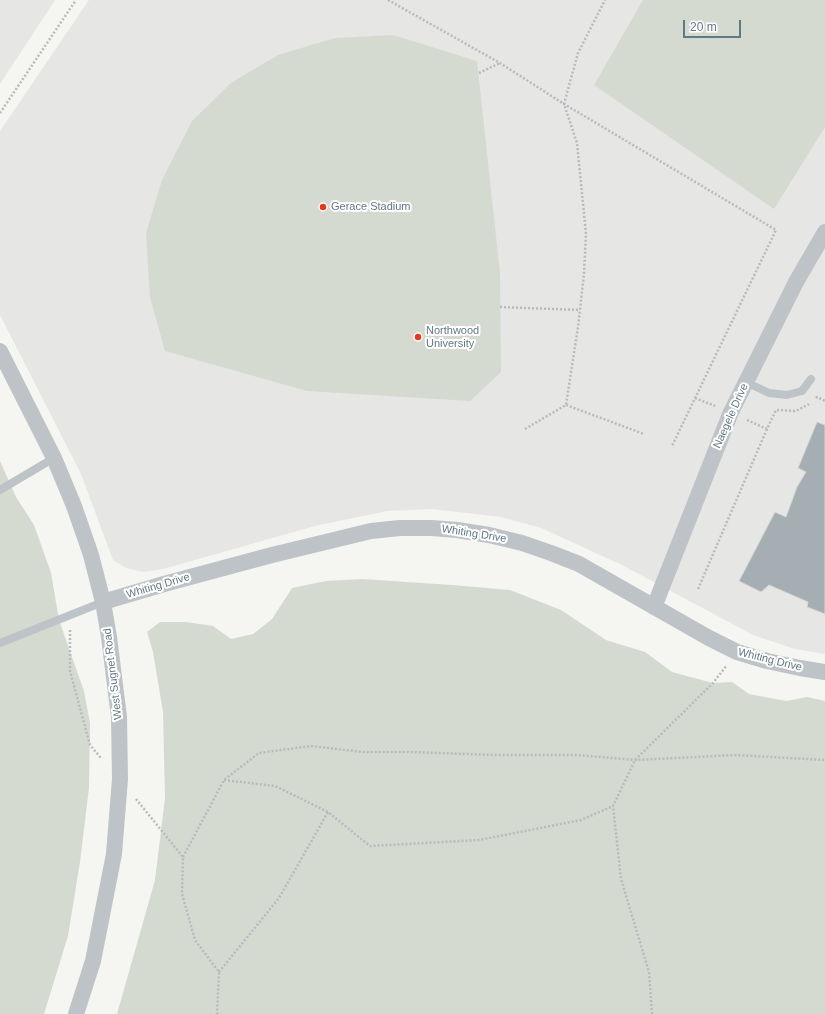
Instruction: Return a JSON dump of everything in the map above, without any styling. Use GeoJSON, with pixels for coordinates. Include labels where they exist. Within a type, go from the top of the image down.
{"type":"FeatureCollection","features":[{"type":"Feature","properties":{"kind":"street","name":"Naegele Drive"},"geometry":{"type":"LineString","coordinates":[[654,607],[731,412],[796,282],[825,232]]}},
{"type":"Feature","properties":{"kind":"street","name":"West Sugnet Road"},"geometry":{"type":"LineString","coordinates":[[0,351],[54,458],[74,506],[91,555],[103,602],[119,717],[120,779],[114,854],[92,961],[76,1014]]}},
{"type":"Feature","properties":{"kind":"street","name":"Whiting Drive"},"geometry":{"type":"LineString","coordinates":[[103,602],[272,555],[371,531],[400,528],[457,530],[489,535],[522,543],[579,564],[709,638],[737,652],[768,661],[825,672]]}},
{"type":"Feature","properties":{"kind":"lane"},"geometry":{"type":"LineString","coordinates":[[746,382],[769,393],[786,395],[802,391],[811,379]]}},
{"type":"Feature","properties":{"kind":"lane"},"geometry":{"type":"LineString","coordinates":[[0,490],[54,458]]}},
{"type":"Feature","properties":{"kind":"lane"},"geometry":{"type":"LineString","coordinates":[[0,643],[103,602]]}},
{"type":"Feature","properties":{"kind":"path"},"geometry":{"type":"LineString","coordinates":[[0,114],[76,0]]}},
{"type":"Feature","properties":{"kind":"path"},"geometry":{"type":"LineString","coordinates":[[388,0],[500,63],[564,104],[776,230],[672,446]]}},
{"type":"Feature","properties":{"kind":"path"},"geometry":{"type":"LineString","coordinates":[[566,405],[580,310],[586,234],[577,143],[564,104],[578,53],[605,0]]}},
{"type":"Feature","properties":{"kind":"path"},"geometry":{"type":"LineString","coordinates":[[479,73],[500,63]]}},
{"type":"Feature","properties":{"kind":"path"},"geometry":{"type":"LineString","coordinates":[[500,307],[580,310]]}},
{"type":"Feature","properties":{"kind":"path"},"geometry":{"type":"LineString","coordinates":[[698,589],[776,410],[796,411],[808,405],[817,397],[825,401]]}},
{"type":"Feature","properties":{"kind":"path"},"geometry":{"type":"LineString","coordinates":[[695,398],[731,412],[767,429]]}},
{"type":"Feature","properties":{"kind":"path"},"geometry":{"type":"LineString","coordinates":[[525,429],[566,405]]}},
{"type":"Feature","properties":{"kind":"path"},"geometry":{"type":"LineString","coordinates":[[566,405],[644,434]]}},
{"type":"Feature","properties":{"kind":"path"},"geometry":{"type":"LineString","coordinates":[[70,616],[70,671],[90,745],[120,779],[183,857]]}},
{"type":"Feature","properties":{"kind":"path"},"geometry":{"type":"LineString","coordinates":[[652,1014],[649,972],[622,879],[613,806],[635,760],[713,683],[737,652]]}},
{"type":"Feature","properties":{"kind":"path"},"geometry":{"type":"LineString","coordinates":[[220,972],[195,940],[182,894],[183,857],[224,780],[259,753],[311,746],[363,752],[576,755],[635,760],[735,755],[825,760]]}},
{"type":"Feature","properties":{"kind":"path"},"geometry":{"type":"LineString","coordinates":[[224,780],[275,786],[328,812],[370,846],[479,840],[582,820],[613,806]]}},
{"type":"Feature","properties":{"kind":"path"},"geometry":{"type":"LineString","coordinates":[[218,1014],[220,972],[279,898],[328,812]]}},
{"type":"Feature","properties":{"kind":"shaded area"},"geometry":{"type":"Polygon","coordinates":[[[0,0],[55,0],[0,84],[0,0]]]}},
{"type":"Feature","properties":{"kind":"shaded area","name":"Northwood University"},"geometry":{"type":"Polygon","coordinates":[[[89,0],[825,0],[825,654],[795,649],[753,635],[622,565],[541,528],[501,517],[431,509],[387,511],[315,526],[163,569],[143,572],[126,568],[113,560],[81,474],[0,315],[0,131],[89,0]]]}},
{"type":"Feature","properties":{"kind":"shaded area"},"geometry":{"type":"Polygon","coordinates":[[[643,0],[825,0],[825,127],[774,209],[594,85],[643,0]]]}},
{"type":"Feature","properties":{"kind":"shaded area","name":"Gerace Stadium"},"geometry":{"type":"Polygon","coordinates":[[[393,35],[477,61],[500,273],[501,372],[470,401],[307,391],[165,351],[150,297],[146,233],[162,180],[192,121],[231,83],[278,55],[335,38],[393,35]]]}},
{"type":"Feature","properties":{"kind":"shaded area"},"geometry":{"type":"Polygon","coordinates":[[[0,461],[16,497],[34,525],[51,573],[59,620],[84,691],[90,723],[89,788],[80,862],[68,936],[44,1014],[0,1014],[0,461]]]}},
{"type":"Feature","properties":{"kind":"shaded area"},"geometry":{"type":"Polygon","coordinates":[[[362,579],[510,590],[561,610],[606,640],[645,652],[672,672],[713,683],[732,682],[749,694],[786,701],[807,697],[825,701],[825,1014],[117,1014],[155,880],[165,798],[163,712],[153,652],[147,632],[160,622],[186,622],[213,626],[231,639],[253,634],[272,619],[292,588],[326,581],[362,579]]]}},
{"type":"Feature","properties":{"kind":"building"},"geometry":{"type":"Polygon","coordinates":[[[817,422],[825,425],[825,614],[807,607],[808,602],[769,585],[761,592],[739,581],[775,512],[786,517],[797,487],[806,472],[798,468],[817,422]]]}},
{"type":"Feature","properties":{"kind":"place","name":"Gerace Stadium"},"geometry":{"type":"Point","coordinates":[323,207]}},
{"type":"Feature","properties":{"kind":"place","name":"Northwood University"},"geometry":{"type":"Point","coordinates":[418,337]}}]}
